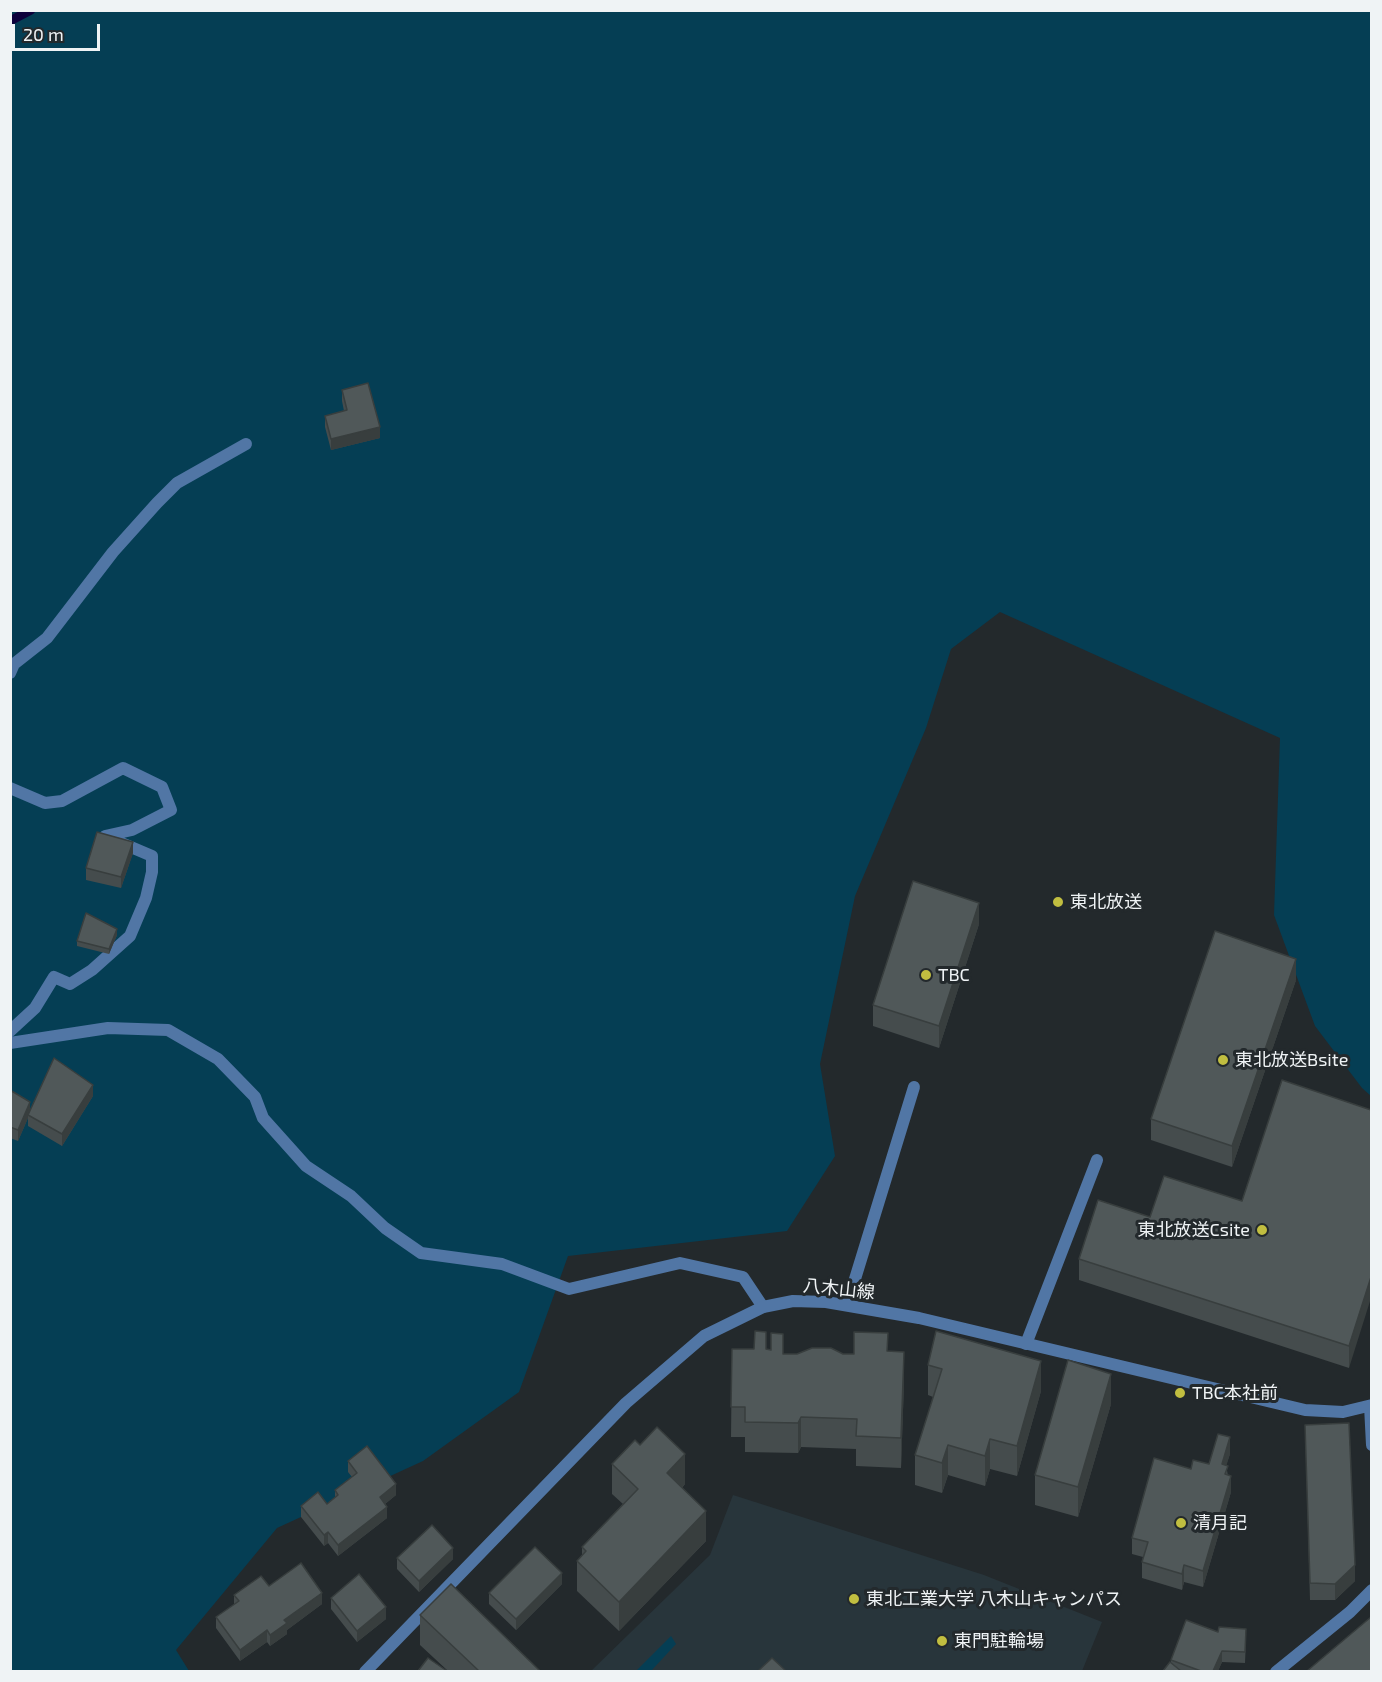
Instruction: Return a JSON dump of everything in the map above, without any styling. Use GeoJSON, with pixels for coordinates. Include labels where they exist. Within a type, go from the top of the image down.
{"type":"FeatureCollection","features":[{"type":"Feature","properties":{"kind":"street"},"geometry":{"type":"LineString","coordinates":[[10,673],[14,664],[47,638],[112,552],[177,483],[246,444]]}},
{"type":"Feature","properties":{"kind":"street"},"geometry":{"type":"LineString","coordinates":[[10,789],[45,802],[63,801],[123,768],[162,787],[171,810],[132,830],[105,836],[152,856],[153,872],[146,898],[130,936],[92,970],[70,984],[54,977],[36,1008],[10,1031]]}},
{"type":"Feature","properties":{"kind":"street"},"geometry":{"type":"LineString","coordinates":[[10,1043],[108,1028],[168,1030],[218,1059],[255,1097],[263,1118],[306,1166],[351,1196],[385,1228],[421,1253],[502,1264],[569,1289],[680,1263],[743,1277],[763,1307]]}},
{"type":"Feature","properties":{"kind":"street"},"geometry":{"type":"LineString","coordinates":[[847,1305],[914,1087]]}},
{"type":"Feature","properties":{"kind":"street"},"geometry":{"type":"LineString","coordinates":[[1026,1344],[1097,1160]]}},
{"type":"Feature","properties":{"kind":"street","name":"八木山線"},"geometry":{"type":"LineString","coordinates":[[365,1671],[626,1403],[704,1336],[763,1307],[793,1301],[847,1305],[919,1318],[1305,1410],[1343,1412],[1371,1406]]}},
{"type":"Feature","properties":{"kind":"street"},"geometry":{"type":"LineString","coordinates":[[1371,1406],[1371,1445]]}},
{"type":"Feature","properties":{"kind":"street"},"geometry":{"type":"LineString","coordinates":[[1276,1671],[1350,1612],[1371,1590]]}},
{"type":"Feature","properties":{"kind":"shaded area"},"geometry":{"type":"Polygon","coordinates":[[[11,11],[1371,11],[1371,1096],[1362,1088],[1315,1026],[1274,915],[1280,738],[1000,612],[951,649],[926,728],[855,896],[820,1064],[835,1156],[787,1231],[568,1256],[519,1392],[423,1461],[277,1528],[176,1650],[189,1671],[11,1672],[11,11]]]}},
{"type":"Feature","properties":{"kind":"shaded area","name":"東北工業大学 八木山キャンパス"},"geometry":{"type":"Polygon","coordinates":[[[733,1495],[984,1575],[1102,1622],[1082,1671],[590,1672],[710,1555],[733,1495]]]}},
{"type":"Feature","properties":{"kind":"shaded area"},"geometry":{"type":"Polygon","coordinates":[[[671,1636],[676,1644],[651,1671],[636,1671],[671,1636]]]}},
{"type":"Feature","properties":{"kind":"building"},"geometry":{"type":"Polygon","coordinates":[[[368,383],[380,427],[331,439],[325,416],[347,410],[342,390],[368,383]]]}},
{"type":"Feature","properties":{"kind":"building"},"geometry":{"type":"Polygon","coordinates":[[[97,832],[133,842],[121,877],[86,868],[97,832]]]}},
{"type":"Feature","properties":{"kind":"building","name":"TBC"},"geometry":{"type":"Polygon","coordinates":[[[913,881],[979,903],[939,1026],[873,1005],[913,881]]]}},
{"type":"Feature","properties":{"kind":"building"},"geometry":{"type":"Polygon","coordinates":[[[86,913],[117,929],[109,949],[77,941],[86,913]]]}},
{"type":"Feature","properties":{"kind":"building","name":"東北放送Bsite"},"geometry":{"type":"Polygon","coordinates":[[[1215,931],[1296,959],[1232,1146],[1151,1119],[1215,931]]]}},
{"type":"Feature","properties":{"kind":"building"},"geometry":{"type":"Polygon","coordinates":[[[54,1058],[93,1085],[62,1134],[28,1115],[54,1058]]]}},
{"type":"Feature","properties":{"kind":"building","name":"東北放送Csite"},"geometry":{"type":"Polygon","coordinates":[[[1282,1080],[1371,1110],[1371,1277],[1349,1346],[1079,1259],[1098,1200],[1150,1217],[1164,1176],[1242,1201],[1282,1080]]]}},
{"type":"Feature","properties":{"kind":"building"},"geometry":{"type":"Polygon","coordinates":[[[10,1090],[30,1102],[18,1130],[10,1127],[10,1090]]]}},
{"type":"Feature","properties":{"kind":"building"},"geometry":{"type":"Polygon","coordinates":[[[755,1331],[766,1332],[766,1349],[771,1350],[771,1333],[783,1334],[783,1354],[797,1354],[812,1348],[831,1348],[843,1354],[854,1354],[854,1332],[888,1333],[887,1351],[904,1352],[901,1438],[856,1436],[857,1419],[801,1417],[798,1423],[745,1422],[745,1407],[731,1407],[732,1349],[754,1349],[755,1331]]]}},
{"type":"Feature","properties":{"kind":"building"},"geometry":{"type":"Polygon","coordinates":[[[936,1331],[1041,1361],[1017,1446],[990,1439],[985,1456],[948,1445],[942,1463],[915,1455],[942,1369],[928,1365],[936,1331]]]}},
{"type":"Feature","properties":{"kind":"building"},"geometry":{"type":"Polygon","coordinates":[[[1068,1360],[1111,1374],[1078,1487],[1035,1475],[1068,1360]]]}},
{"type":"Feature","properties":{"kind":"building"},"geometry":{"type":"Polygon","coordinates":[[[1349,1423],[1355,1565],[1335,1584],[1310,1583],[1305,1425],[1349,1423]]]}},
{"type":"Feature","properties":{"kind":"building"},"geometry":{"type":"Polygon","coordinates":[[[657,1427],[685,1454],[667,1473],[706,1511],[619,1602],[577,1561],[586,1551],[582,1547],[638,1489],[612,1464],[635,1440],[640,1445],[657,1427]]]}},
{"type":"Feature","properties":{"kind":"building","name":"清月記"},"geometry":{"type":"Polygon","coordinates":[[[1218,1434],[1230,1437],[1222,1464],[1228,1466],[1225,1474],[1231,1476],[1203,1571],[1184,1565],[1182,1574],[1142,1562],[1148,1542],[1132,1538],[1154,1458],[1191,1469],[1193,1460],[1209,1464],[1218,1434]]]}},
{"type":"Feature","properties":{"kind":"building"},"geometry":{"type":"Polygon","coordinates":[[[367,1446],[396,1484],[380,1497],[387,1507],[338,1545],[328,1532],[324,1535],[301,1506],[318,1492],[327,1504],[338,1495],[335,1490],[357,1473],[348,1461],[367,1446]]]}},
{"type":"Feature","properties":{"kind":"building"},"geometry":{"type":"Polygon","coordinates":[[[432,1525],[453,1548],[419,1581],[397,1558],[432,1525]]]}},
{"type":"Feature","properties":{"kind":"building"},"geometry":{"type":"Polygon","coordinates":[[[535,1547],[562,1573],[516,1619],[489,1593],[535,1547]]]}},
{"type":"Feature","properties":{"kind":"building"},"geometry":{"type":"Polygon","coordinates":[[[301,1563],[322,1593],[284,1620],[287,1623],[270,1635],[267,1630],[240,1650],[216,1617],[239,1601],[234,1595],[261,1576],[269,1586],[301,1563]]]}},
{"type":"Feature","properties":{"kind":"building"},"geometry":{"type":"Polygon","coordinates":[[[359,1574],[386,1607],[357,1631],[331,1598],[359,1574]]]}},
{"type":"Feature","properties":{"kind":"building"},"geometry":{"type":"Polygon","coordinates":[[[451,1584],[540,1671],[479,1671],[420,1615],[451,1584]]]}},
{"type":"Feature","properties":{"kind":"building"},"geometry":{"type":"Polygon","coordinates":[[[1371,1617],[1371,1671],[1307,1671],[1371,1617]]]}},
{"type":"Feature","properties":{"kind":"building"},"geometry":{"type":"Polygon","coordinates":[[[1186,1620],[1218,1632],[1219,1627],[1246,1629],[1245,1652],[1222,1651],[1213,1671],[1201,1671],[1171,1660],[1186,1620]]]}},
{"type":"Feature","properties":{"kind":"building"},"geometry":{"type":"Polygon","coordinates":[[[428,1658],[447,1671],[418,1671],[428,1658]]]}},
{"type":"Feature","properties":{"kind":"building"},"geometry":{"type":"Polygon","coordinates":[[[772,1658],[786,1671],[758,1671],[772,1658]]]}},
{"type":"Feature","properties":{"kind":"building"},"geometry":{"type":"Polygon","coordinates":[[[1170,1662],[1181,1671],[1163,1671],[1170,1662]]]}},
{"type":"Feature","properties":{"kind":"waterway"},"geometry":{"type":"LineString","coordinates":[[10,21],[31,10]]}},
{"type":"Feature","properties":{"kind":"place","name":"東北放送"},"geometry":{"type":"Point","coordinates":[1058,902]}},
{"type":"Feature","properties":{"kind":"place","name":"TBC"},"geometry":{"type":"Point","coordinates":[926,975]}},
{"type":"Feature","properties":{"kind":"place","name":"東北放送Bsite"},"geometry":{"type":"Point","coordinates":[1223,1060]}},
{"type":"Feature","properties":{"kind":"place","name":"東北放送Csite"},"geometry":{"type":"Point","coordinates":[1262,1230]}},
{"type":"Feature","properties":{"kind":"place","name":"TBC本社前"},"geometry":{"type":"Point","coordinates":[1180,1393]}},
{"type":"Feature","properties":{"kind":"place","name":"清月記"},"geometry":{"type":"Point","coordinates":[1181,1523]}},
{"type":"Feature","properties":{"kind":"place","name":"東北工業大学 八木山キャンパス"},"geometry":{"type":"Point","coordinates":[854,1599]}},
{"type":"Feature","properties":{"kind":"place","name":"東門駐輪場"},"geometry":{"type":"Point","coordinates":[942,1641]}}]}
